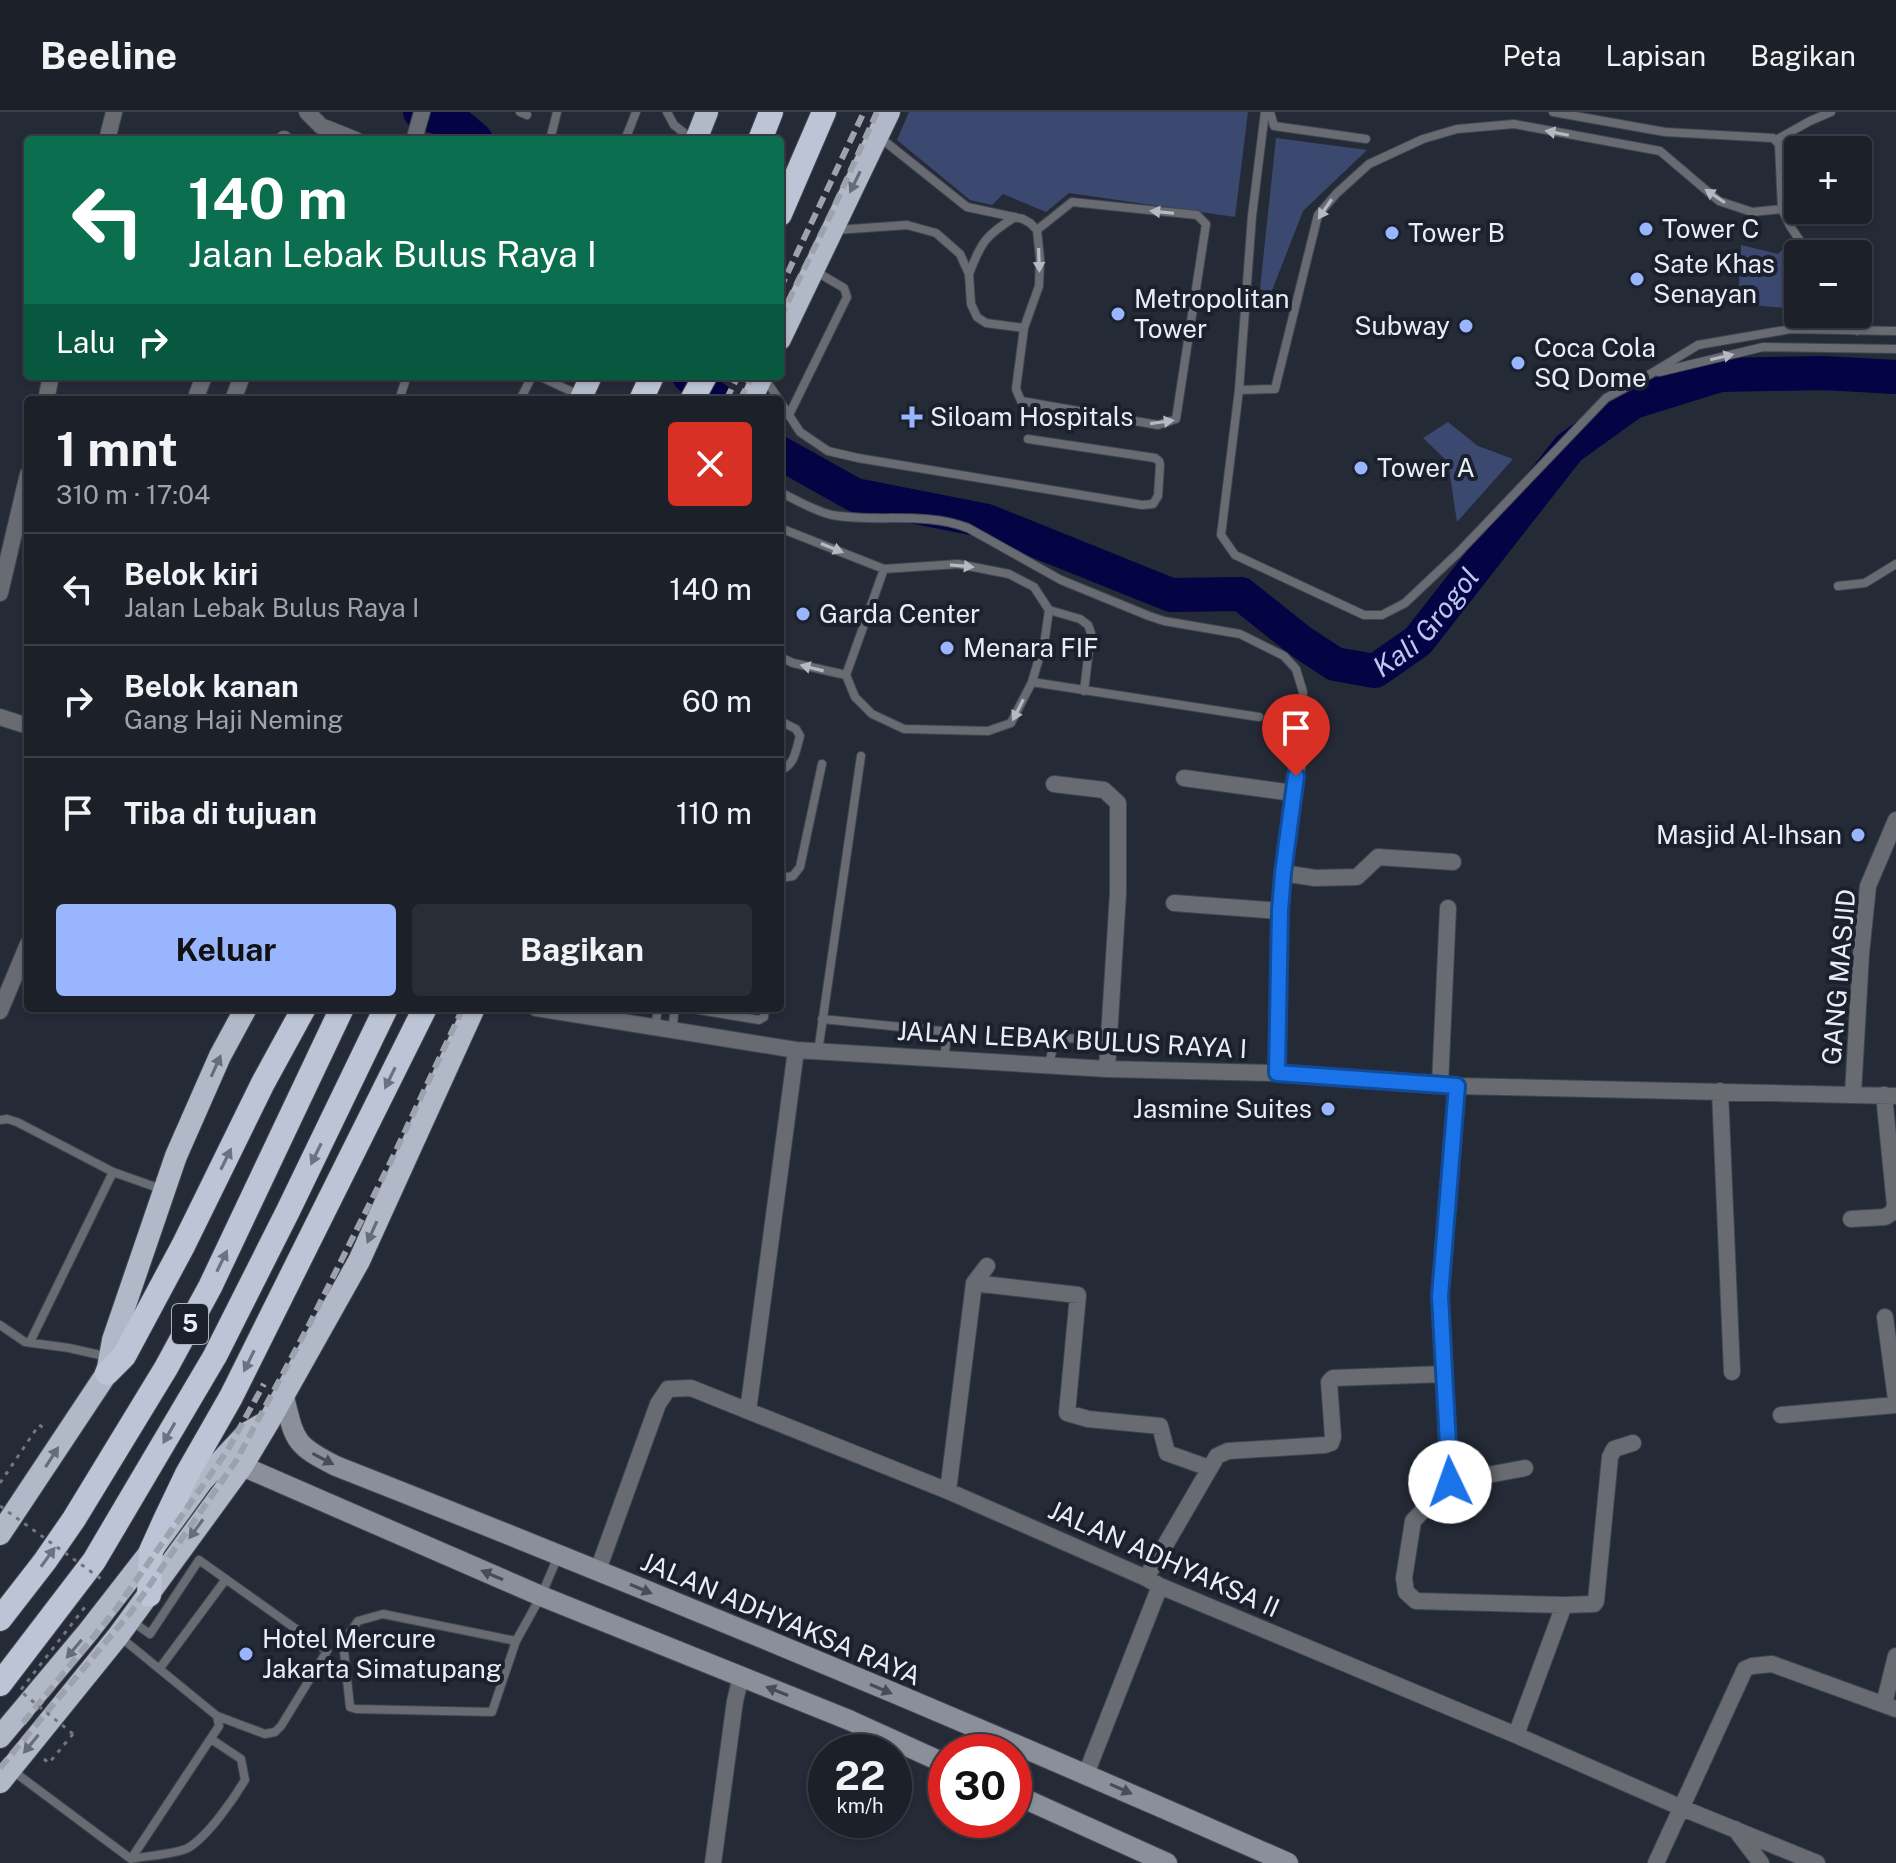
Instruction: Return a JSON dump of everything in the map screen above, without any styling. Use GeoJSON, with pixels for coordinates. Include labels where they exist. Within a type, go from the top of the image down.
{"type":"FeatureCollection","features":[{"type":"Feature","properties":{"kind":"highway"},"geometry":{"type":"LineString","coordinates":[[697,136],[707,112]]}},
{"type":"Feature","properties":{"kind":"highway"},"geometry":{"type":"LineString","coordinates":[[762,136],[771,112]]}},
{"type":"Feature","properties":{"kind":"highway"},"geometry":{"type":"LineString","coordinates":[[784,205],[824,112]]}},
{"type":"Feature","properties":{"kind":"highway"},"geometry":{"type":"LineString","coordinates":[[784,331],[889,112]]}},
{"type":"Feature","properties":{"kind":"highway"},"geometry":{"type":"LineString","coordinates":[[0,1534],[108,1365],[113,1340],[176,1156],[220,1056],[244,1012]]}},
{"type":"Feature","properties":{"kind":"highway"},"geometry":{"type":"LineString","coordinates":[[108,1365],[124,1356],[302,1012]]}},
{"type":"Feature","properties":{"kind":"highway","name":"5"},"geometry":{"type":"LineString","coordinates":[[0,1619],[74,1519],[166,1368],[210,1287],[340,1012]]}},
{"type":"Feature","properties":{"kind":"highway","name":"5"},"geometry":{"type":"LineString","coordinates":[[0,1684],[94,1561],[215,1356],[384,1012]]}},
{"type":"Feature","properties":{"kind":"highway"},"geometry":{"type":"LineString","coordinates":[[149,1595],[151,1551],[187,1474],[231,1397],[423,1012]]}},
{"type":"Feature","properties":{"kind":"highway"},"geometry":{"type":"LineString","coordinates":[[5,1776],[125,1633],[242,1466],[359,1261],[472,1012]]}},
{"type":"Feature","properties":{"kind":"highway"},"geometry":{"type":"LineString","coordinates":[[0,1737],[88,1632],[202,1481],[247,1433],[269,1421]]}},
{"type":"Feature","properties":{"kind":"main road","name":"JALAN ADHYAKSA RAYA"},"geometry":{"type":"LineString","coordinates":[[284,1397],[293,1433],[301,1445],[336,1466],[598,1570],[1086,1774],[1277,1861]]}},
{"type":"Feature","properties":{"kind":"main road"},"geometry":{"type":"LineString","coordinates":[[242,1466],[541,1596],[849,1720],[928,1756]]}},
{"type":"Feature","properties":{"kind":"main road"},"geometry":{"type":"LineString","coordinates":[[1032,1802],[1167,1863]]}},
{"type":"Feature","properties":{"kind":"street"},"geometry":{"type":"LineString","coordinates":[[108,136],[114,112]]}},
{"type":"Feature","properties":{"kind":"street"},"geometry":{"type":"LineString","coordinates":[[307,112],[319,133]]}},
{"type":"Feature","properties":{"kind":"street"},"geometry":{"type":"LineString","coordinates":[[0,593],[24,491]]}},
{"type":"Feature","properties":{"kind":"street"},"geometry":{"type":"LineString","coordinates":[[0,717],[24,725]]}},
{"type":"Feature","properties":{"kind":"street"},"geometry":{"type":"LineString","coordinates":[[1277,1073],[1280,911],[1298,759]]}},
{"type":"Feature","properties":{"kind":"street"},"geometry":{"type":"LineString","coordinates":[[1184,778],[1293,793]]}},
{"type":"Feature","properties":{"kind":"street"},"geometry":{"type":"LineString","coordinates":[[1054,784],[1104,790],[1118,803],[1118,893],[1107,1069]]}},
{"type":"Feature","properties":{"kind":"street","name":"GANG MASJID"},"geometry":{"type":"LineString","coordinates":[[1853,1094],[1868,886],[1896,820]]}},
{"type":"Feature","properties":{"kind":"street"},"geometry":{"type":"LineString","coordinates":[[1283,873],[1315,878],[1357,877],[1378,857],[1453,862]]}},
{"type":"Feature","properties":{"kind":"street"},"geometry":{"type":"LineString","coordinates":[[1174,903],[1280,911]]}},
{"type":"Feature","properties":{"kind":"street"},"geometry":{"type":"LineString","coordinates":[[1440,1085],[1448,908]]}},
{"type":"Feature","properties":{"kind":"street"},"geometry":{"type":"LineString","coordinates":[[0,1011],[24,954]]}},
{"type":"Feature","properties":{"kind":"street","name":"JALAN LEBAK BULUS RAYA I"},"geometry":{"type":"LineString","coordinates":[[559,1012],[672,1032],[818,1052],[1107,1069],[1277,1073],[1457,1086],[1890,1096]]}},
{"type":"Feature","properties":{"kind":"street"},"geometry":{"type":"LineString","coordinates":[[748,1411],[796,1050]]}},
{"type":"Feature","properties":{"kind":"street"},"geometry":{"type":"LineString","coordinates":[[1450,1482],[1440,1296],[1457,1086]]}},
{"type":"Feature","properties":{"kind":"street"},"geometry":{"type":"LineString","coordinates":[[1720,1091],[1732,1372]]}},
{"type":"Feature","properties":{"kind":"street"},"geometry":{"type":"LineString","coordinates":[[1851,1219],[1885,1217],[1893,1212],[1890,1096]]}},
{"type":"Feature","properties":{"kind":"street"},"geometry":{"type":"LineString","coordinates":[[948,1491],[974,1283],[987,1266]]}},
{"type":"Feature","properties":{"kind":"street"},"geometry":{"type":"LineString","coordinates":[[974,1283],[1078,1295],[1067,1413],[1088,1419],[1160,1426],[1167,1453],[1213,1462]]}},
{"type":"Feature","properties":{"kind":"street"},"geometry":{"type":"LineString","coordinates":[[1781,1415],[1896,1402],[1885,1317]]}},
{"type":"Feature","properties":{"kind":"street"},"geometry":{"type":"LineString","coordinates":[[1086,1774],[1153,1582],[1213,1462],[1228,1451],[1331,1443],[1329,1382],[1333,1378],[1445,1374]]}},
{"type":"Feature","properties":{"kind":"street","name":"JALAN ADHYAKSA II"},"geometry":{"type":"LineString","coordinates":[[598,1570],[658,1404],[668,1389],[691,1388],[948,1491],[1153,1582],[1817,1863]]}},
{"type":"Feature","properties":{"kind":"street"},"geometry":{"type":"LineString","coordinates":[[1525,1468],[1450,1482],[1413,1521],[1404,1578],[1406,1592],[1416,1601],[1591,1605],[1596,1601],[1610,1457],[1614,1449],[1633,1443]]}},
{"type":"Feature","properties":{"kind":"street"},"geometry":{"type":"LineString","coordinates":[[1516,1735],[1564,1605]]}},
{"type":"Feature","properties":{"kind":"street"},"geometry":{"type":"LineString","coordinates":[[1656,1863],[1745,1669],[1772,1664],[1890,1706],[1896,1656]]}},
{"type":"Feature","properties":{"kind":"street"},"geometry":{"type":"LineString","coordinates":[[713,1863],[741,1676]]}},
{"type":"Feature","properties":{"kind":"street"},"geometry":{"type":"LineString","coordinates":[[1735,1829],[1761,1863]]}},
{"type":"Feature","properties":{"kind":"lane"},"geometry":{"type":"LineString","coordinates":[[414,136],[418,112]]}},
{"type":"Feature","properties":{"kind":"lane"},"geometry":{"type":"LineString","coordinates":[[414,136],[426,112]]}},
{"type":"Feature","properties":{"kind":"lane"},"geometry":{"type":"LineString","coordinates":[[551,136],[557,112]]}},
{"type":"Feature","properties":{"kind":"lane"},"geometry":{"type":"LineString","coordinates":[[627,136],[636,112]]}},
{"type":"Feature","properties":{"kind":"lane"},"geometry":{"type":"LineString","coordinates":[[667,112],[674,125],[689,136]]}},
{"type":"Feature","properties":{"kind":"lane"},"geometry":{"type":"LineString","coordinates":[[1267,112],[1274,126],[1366,139]]}},
{"type":"Feature","properties":{"kind":"lane"},"geometry":{"type":"LineString","coordinates":[[1267,112],[1252,216],[1239,390],[1221,535],[1235,555],[1364,615],[1382,615],[1405,603],[1458,553],[1606,398],[1698,345],[1791,329],[1896,331]]}},
{"type":"Feature","properties":{"kind":"lane"},"geometry":{"type":"LineString","coordinates":[[1553,112],[1665,132],[1773,138],[1779,144],[1782,209],[1800,240]]}},
{"type":"Feature","properties":{"kind":"lane"},"geometry":{"type":"LineString","coordinates":[[1776,140],[1831,112]]}},
{"type":"Feature","properties":{"kind":"lane"},"geometry":{"type":"LineString","coordinates":[[1239,390],[1275,389],[1318,215],[1369,164],[1423,139],[1457,129],[1514,124],[1660,151],[1719,201],[1752,212],[1782,209]]}},
{"type":"Feature","properties":{"kind":"lane"},"geometry":{"type":"LineString","coordinates":[[1660,151],[1665,132]]}},
{"type":"Feature","properties":{"kind":"lane"},"geometry":{"type":"LineString","coordinates":[[878,136],[967,207],[1015,217],[1030,223],[1037,230],[1039,286],[1024,328],[1016,389],[1021,401],[1158,425],[1176,419],[1206,224],[1197,215],[1072,202],[1037,230]]}},
{"type":"Feature","properties":{"kind":"lane"},"geometry":{"type":"LineString","coordinates":[[969,274],[979,249],[994,230],[1015,217]]}},
{"type":"Feature","properties":{"kind":"lane"},"geometry":{"type":"LineString","coordinates":[[831,230],[907,225],[936,233],[960,254],[969,274],[971,304],[977,317],[986,323],[1024,328]]}},
{"type":"Feature","properties":{"kind":"lane"},"geometry":{"type":"LineString","coordinates":[[789,415],[847,297],[844,288],[813,269]]}},
{"type":"Feature","properties":{"kind":"lane"},"geometry":{"type":"LineString","coordinates":[[1647,376],[1763,347],[1896,349]]}},
{"type":"Feature","properties":{"kind":"lane"},"geometry":{"type":"LineString","coordinates":[[551,380],[584,391]]}},
{"type":"Feature","properties":{"kind":"lane"},"geometry":{"type":"LineString","coordinates":[[784,406],[800,432],[828,451],[1142,505],[1153,504],[1158,496],[1160,465],[1155,458],[1028,439]]}},
{"type":"Feature","properties":{"kind":"lane"},"geometry":{"type":"LineString","coordinates":[[784,494],[827,514],[940,520],[957,524],[1061,580],[1149,616],[1240,634],[1284,656],[1296,669],[1303,692],[1299,740]]}},
{"type":"Feature","properties":{"kind":"lane"},"geometry":{"type":"LineString","coordinates":[[784,530],[884,569],[958,564],[1009,574],[1034,587],[1049,610],[1080,619],[1088,625],[1091,633],[1084,691]]}},
{"type":"Feature","properties":{"kind":"lane"},"geometry":{"type":"LineString","coordinates":[[1838,586],[1865,583],[1896,564]]}},
{"type":"Feature","properties":{"kind":"lane"},"geometry":{"type":"LineString","coordinates":[[884,569],[846,675],[855,697],[872,714],[904,729],[988,731],[1011,723],[1032,682],[1045,638],[1049,610]]}},
{"type":"Feature","properties":{"kind":"lane"},"geometry":{"type":"LineString","coordinates":[[784,659],[846,675]]}},
{"type":"Feature","properties":{"kind":"lane"},"geometry":{"type":"LineString","coordinates":[[1032,682],[1259,717]]}},
{"type":"Feature","properties":{"kind":"lane"},"geometry":{"type":"LineString","coordinates":[[784,723],[796,729],[800,736],[793,761],[784,769]]}},
{"type":"Feature","properties":{"kind":"lane"},"geometry":{"type":"LineString","coordinates":[[818,1052],[861,756]]}},
{"type":"Feature","properties":{"kind":"lane"},"geometry":{"type":"LineString","coordinates":[[784,877],[793,876],[800,867],[822,764]]}},
{"type":"Feature","properties":{"kind":"lane"},"geometry":{"type":"LineString","coordinates":[[655,1029],[657,1012]]}},
{"type":"Feature","properties":{"kind":"lane"},"geometry":{"type":"LineString","coordinates":[[672,1032],[674,1012]]}},
{"type":"Feature","properties":{"kind":"lane"},"geometry":{"type":"LineString","coordinates":[[721,1012],[759,1020],[765,1012]]}},
{"type":"Feature","properties":{"kind":"lane"},"geometry":{"type":"LineString","coordinates":[[822,1019],[945,1032],[943,1059]]}},
{"type":"Feature","properties":{"kind":"lane"},"geometry":{"type":"LineString","coordinates":[[1049,1066],[1055,1038],[1090,1039]]}},
{"type":"Feature","properties":{"kind":"lane"},"geometry":{"type":"LineString","coordinates":[[0,1120],[17,1122],[113,1172],[165,1190]]}},
{"type":"Feature","properties":{"kind":"lane"},"geometry":{"type":"LineString","coordinates":[[30,1342],[113,1172]]}},
{"type":"Feature","properties":{"kind":"lane"},"geometry":{"type":"LineString","coordinates":[[0,1325],[21,1340],[108,1365]]}},
{"type":"Feature","properties":{"kind":"lane"},"geometry":{"type":"LineString","coordinates":[[516,1641],[383,1614],[358,1621],[343,1642],[350,1707],[492,1712],[516,1641],[541,1596],[559,1554]]}},
{"type":"Feature","properties":{"kind":"lane"},"geometry":{"type":"LineString","coordinates":[[199,1560],[327,1651],[281,1726],[275,1732],[265,1734],[217,1716],[160,1668],[125,1633],[150,1634],[199,1560]]}},
{"type":"Feature","properties":{"kind":"lane"},"geometry":{"type":"LineString","coordinates":[[160,1668],[226,1579]]}},
{"type":"Feature","properties":{"kind":"lane"},"geometry":{"type":"LineString","coordinates":[[131,1859],[219,1726],[217,1716]]}},
{"type":"Feature","properties":{"kind":"lane"},"geometry":{"type":"LineString","coordinates":[[5,1776],[131,1859],[186,1849],[202,1836],[234,1798],[245,1780],[241,1759],[211,1739]]}},
{"type":"Feature","properties":{"kind":"path"},"geometry":{"type":"LineString","coordinates":[[0,1483],[39,1425]]}},
{"type":"Feature","properties":{"kind":"path"},"geometry":{"type":"LineString","coordinates":[[0,1506],[104,1581]]}},
{"type":"Feature","properties":{"kind":"path"},"geometry":{"type":"LineString","coordinates":[[49,1763],[73,1734],[20,1691],[88,1603]]}},
{"type":"Feature","properties":{"kind":"shaded area"},"geometry":{"type":"Polygon","coordinates":[[[909,112],[1248,112],[1235,217],[1069,193],[1046,212],[1003,194],[992,205],[970,200],[897,140],[909,112]]]}},
{"type":"Feature","properties":{"kind":"shaded area"},"geometry":{"type":"Polygon","coordinates":[[[1276,138],[1367,150],[1303,211],[1271,293],[1260,289],[1276,138]]]}},
{"type":"Feature","properties":{"kind":"shaded area"},"geometry":{"type":"Polygon","coordinates":[[[1741,245],[1778,254],[1784,248],[1784,308],[1738,304],[1741,245]]]}},
{"type":"Feature","properties":{"kind":"shaded area"},"geometry":{"type":"Polygon","coordinates":[[[1448,422],[1478,446],[1513,459],[1457,522],[1448,462],[1423,438],[1448,422]]]}},
{"type":"Feature","properties":{"kind":"waterway","name":"Kali Grogol"},"geometry":{"type":"LineString","coordinates":[[420,112],[456,123],[471,136]]}},
{"type":"Feature","properties":{"kind":"waterway","name":"Kali Grogol"},"geometry":{"type":"LineString","coordinates":[[784,455],[855,495],[987,521],[1171,595],[1241,594],[1300,641],[1335,664],[1375,671],[1418,641],[1569,448],[1633,402],[1720,375],[1823,373],[1896,377]]}},
{"type":"Feature","properties":{"kind":"waterway","name":"Kali Grogol"},"geometry":{"type":"LineString","coordinates":[[694,380],[712,396]]}},
{"type":"Feature","properties":{"kind":"railway"},"geometry":{"type":"LineString","coordinates":[[784,281],[864,112]]}},
{"type":"Feature","properties":{"kind":"railway"},"geometry":{"type":"LineString","coordinates":[[784,310],[877,112]]}},
{"type":"Feature","properties":{"kind":"railway"},"geometry":{"type":"LineString","coordinates":[[728,396],[736,380]]}},
{"type":"Feature","properties":{"kind":"railway"},"geometry":{"type":"LineString","coordinates":[[742,396],[750,380]]}},
{"type":"Feature","properties":{"kind":"railway"},"geometry":{"type":"LineString","coordinates":[[0,1768],[131,1612],[236,1461],[309,1325],[461,1012]]}},
{"type":"Feature","properties":{"kind":"railway"},"geometry":{"type":"LineString","coordinates":[[23,1723],[116,1609],[227,1451],[264,1384]]}},
{"type":"Feature","properties":{"kind":"place","name":"Tower C"},"geometry":{"type":"Point","coordinates":[1646,229]}},
{"type":"Feature","properties":{"kind":"place","name":"Tower B"},"geometry":{"type":"Point","coordinates":[1392,233]}},
{"type":"Feature","properties":{"kind":"place","name":"Sate Khas Senayan"},"geometry":{"type":"Point","coordinates":[1637,279]}},
{"type":"Feature","properties":{"kind":"place","name":"Metropolitan Tower"},"geometry":{"type":"Point","coordinates":[1118,314]}},
{"type":"Feature","properties":{"kind":"place","name":"Subway"},"geometry":{"type":"Point","coordinates":[1466,326]}},
{"type":"Feature","properties":{"kind":"place","name":"Coca Cola SQ Dome"},"geometry":{"type":"Point","coordinates":[1518,363]}},
{"type":"Feature","properties":{"kind":"place","name":"Siloam Hospitals"},"geometry":{"type":"Point","coordinates":[912,417]}},
{"type":"Feature","properties":{"kind":"place","name":"Tower A"},"geometry":{"type":"Point","coordinates":[1361,468]}},
{"type":"Feature","properties":{"kind":"place","name":"Garda Center"},"geometry":{"type":"Point","coordinates":[803,614]}},
{"type":"Feature","properties":{"kind":"place","name":"Menara FIF"},"geometry":{"type":"Point","coordinates":[947,648]}},
{"type":"Feature","properties":{"kind":"place","name":"Masjid Al-Ihsan"},"geometry":{"type":"Point","coordinates":[1858,835]}},
{"type":"Feature","properties":{"kind":"place","name":"Jasmine Suites"},"geometry":{"type":"Point","coordinates":[1328,1109]}},
{"type":"Feature","properties":{"kind":"place","name":"Hotel Mercure Jakarta Simatupang"},"geometry":{"type":"Point","coordinates":[246,1654]}},
{"type":"Feature","properties":{"kind":"route"},"geometry":{"type":"LineString","coordinates":[[1296,776],[1280,911],[1277,1073],[1457,1086],[1440,1296],[1450,1482]]}}]}
